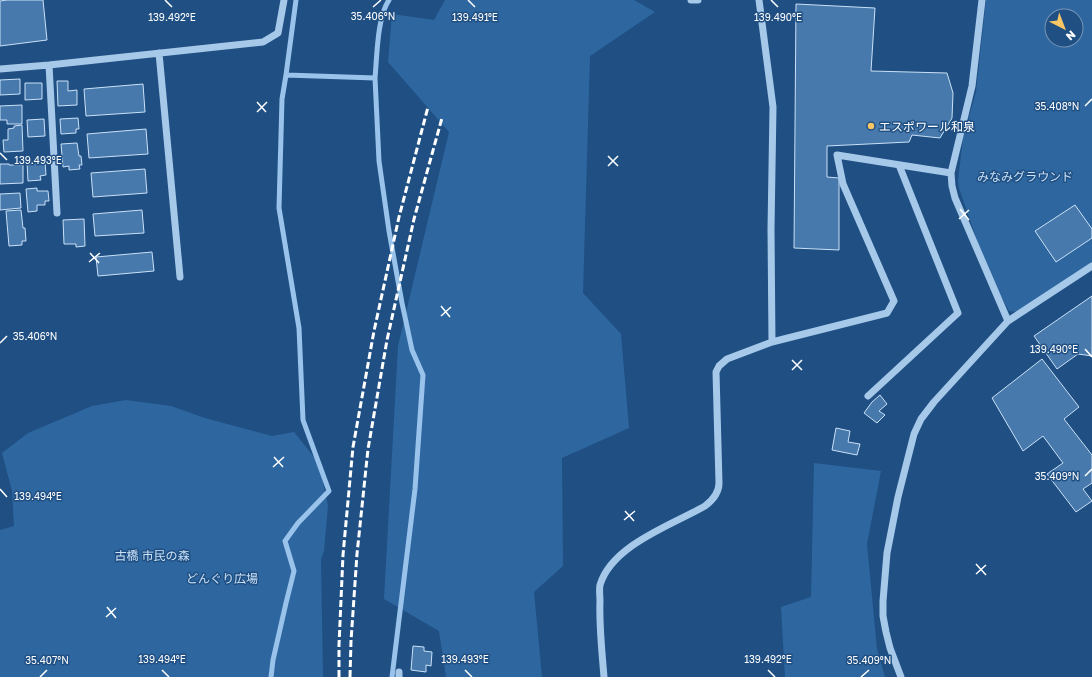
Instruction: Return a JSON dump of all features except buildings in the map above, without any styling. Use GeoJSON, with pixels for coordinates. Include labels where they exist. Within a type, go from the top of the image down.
{"type":"FeatureCollection","features":[{"type":"Feature","properties":{"kind":"street"},"geometry":{"type":"LineString","coordinates":[[0,69],[263,42],[278,33],[284,0]]}},
{"type":"Feature","properties":{"kind":"street"},"geometry":{"type":"LineString","coordinates":[[691,0],[698,0]]}},
{"type":"Feature","properties":{"kind":"street"},"geometry":{"type":"LineString","coordinates":[[759,0],[773,107],[771,229],[772,342]]}},
{"type":"Feature","properties":{"kind":"street"},"geometry":{"type":"LineString","coordinates":[[982,0],[972,86],[951,173],[952,186],[955,198],[1008,321]]}},
{"type":"Feature","properties":{"kind":"street"},"geometry":{"type":"LineString","coordinates":[[159,53],[180,277]]}},
{"type":"Feature","properties":{"kind":"street"},"geometry":{"type":"LineString","coordinates":[[49,65],[57,213]]}},
{"type":"Feature","properties":{"kind":"street"},"geometry":{"type":"LineString","coordinates":[[604,677],[599,613],[600,586],[609,567],[629,548],[655,531],[710,503],[718,490],[720,483],[717,368],[726,359],[772,342],[887,313],[894,301],[843,184],[837,155],[951,173]]}},
{"type":"Feature","properties":{"kind":"street"},"geometry":{"type":"LineString","coordinates":[[868,396],[958,313],[899,165]]}},
{"type":"Feature","properties":{"kind":"street"},"geometry":{"type":"LineString","coordinates":[[901,677],[890,648],[886,632],[883,616],[883,601],[887,553],[898,497],[914,434],[921,419],[934,402],[1008,321],[1092,266]]}},
{"type":"Feature","properties":{"kind":"green space"},"geometry":{"type":"Polygon","coordinates":[[[445,0],[634,0],[655,12],[590,56],[583,293],[621,334],[629,428],[562,458],[563,566],[534,592],[542,677],[446,677],[439,631],[384,599],[398,346],[449,132],[388,62],[392,14],[434,20],[445,0]]]}},
{"type":"Feature","properties":{"kind":"green space","name":"みなみグラウンド"},"geometry":{"type":"Polygon","coordinates":[[[986,0],[1092,0],[1092,262],[1017,312],[1009,311],[988,272],[959,188],[958,181],[963,138],[976,92],[986,0]]]}},
{"type":"Feature","properties":{"kind":"green space","name":"古橋 市民の森"},"geometry":{"type":"Polygon","coordinates":[[[126,400],[171,406],[205,418],[272,436],[294,432],[314,457],[320,468],[328,506],[324,551],[321,559],[323,677],[0,677],[0,530],[14,526],[12,491],[2,453],[28,433],[92,406],[126,400]]]}},
{"type":"Feature","properties":{"kind":"green space"},"geometry":{"type":"Polygon","coordinates":[[[814,463],[881,471],[867,544],[877,649],[885,677],[785,677],[781,607],[811,597],[814,463]]]}},
{"type":"Feature","properties":{"kind":"waterway"},"geometry":{"type":"LineString","coordinates":[[286,75],[296,0]]}},
{"type":"Feature","properties":{"kind":"waterway"},"geometry":{"type":"LineString","coordinates":[[271,677],[273,660],[294,571],[285,541],[298,523],[329,491],[303,420],[299,328],[279,208],[282,99],[286,75],[375,78],[380,27],[382,16],[389,0]]}},
{"type":"Feature","properties":{"kind":"waterway"},"geometry":{"type":"LineString","coordinates":[[375,78],[379,161],[389,231],[412,350],[423,375],[415,489],[392,677]]}},
{"type":"Feature","properties":{"kind":"railway"},"geometry":{"type":"LineString","coordinates":[[339,677],[343,555],[353,447],[374,331],[399,217],[428,107]]}},
{"type":"Feature","properties":{"kind":"railway"},"geometry":{"type":"LineString","coordinates":[[350,677],[357,554],[368,449],[387,340],[414,219],[442,118]]}},
{"type":"Feature","properties":{"kind":"place","name":"エスポワール和泉"},"geometry":{"type":"Point","coordinates":[871,126]}},
{"type":"Feature","properties":{"kind":"park label","name":"どんぐり広場"},"geometry":{"type":"Point","coordinates":[222,578]}}]}
